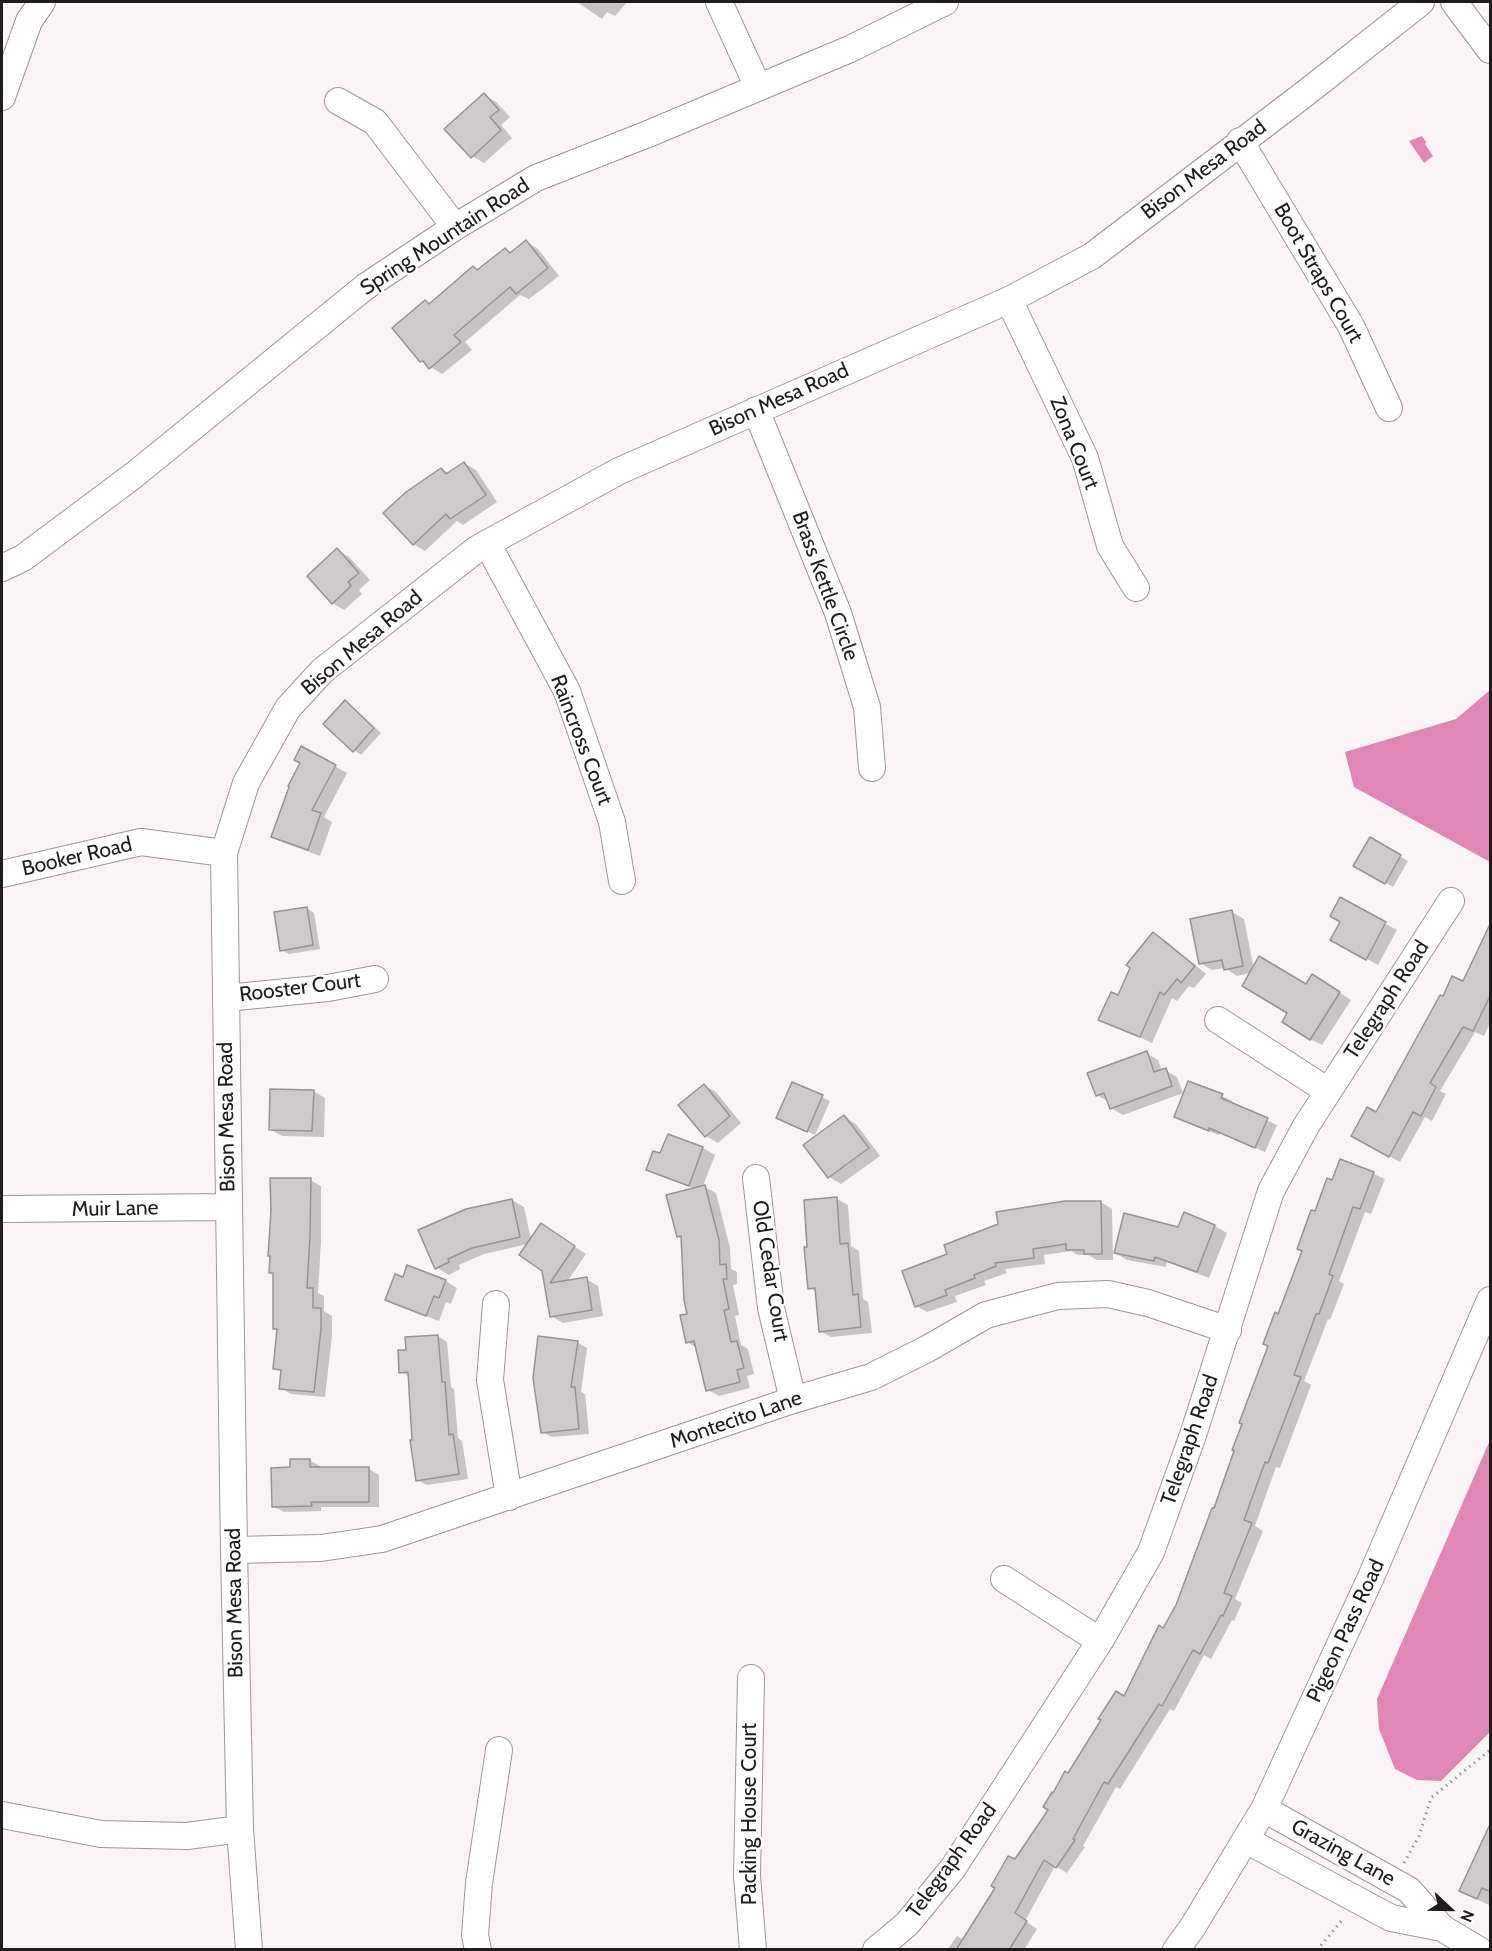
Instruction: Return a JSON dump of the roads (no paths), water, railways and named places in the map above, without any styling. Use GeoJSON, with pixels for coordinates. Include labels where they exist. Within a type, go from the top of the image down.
{"type":"FeatureCollection","features":[{"type":"Feature","properties":{"kind":"street"},"geometry":{"type":"LineString","coordinates":[[2,97],[29,21],[42,2]]}},
{"type":"Feature","properties":{"kind":"street"},"geometry":{"type":"LineString","coordinates":[[719,2],[758,87]]}},
{"type":"Feature","properties":{"kind":"street","name":"Spring Mountain Road"},"geometry":{"type":"LineString","coordinates":[[2,568],[23,558],[134,475],[365,287],[536,178],[850,49],[945,2]]}},
{"type":"Feature","properties":{"kind":"street","name":"Bison Mesa Road"},"geometry":{"type":"LineString","coordinates":[[249,1950],[240,1829],[228,1207],[224,853],[246,783],[288,708],[322,672],[487,543],[619,471],[1009,300],[1092,256],[1421,2]]}},
{"type":"Feature","properties":{"kind":"street"},"geometry":{"type":"LineString","coordinates":[[1454,2],[1491,50]]}},
{"type":"Feature","properties":{"kind":"street"},"geometry":{"type":"LineString","coordinates":[[338,101],[375,122],[456,227]]}},
{"type":"Feature","properties":{"kind":"street","name":"Boot Straps Court"},"geometry":{"type":"LineString","coordinates":[[1240,141],[1351,326],[1389,408]]}},
{"type":"Feature","properties":{"kind":"street","name":"Zona Court"},"geometry":{"type":"LineString","coordinates":[[1009,300],[1085,458],[1110,546],[1136,588]]}},
{"type":"Feature","properties":{"kind":"street","name":"Brass Kettle Circle"},"geometry":{"type":"LineString","coordinates":[[756,410],[838,613],[867,707],[872,768]]}},
{"type":"Feature","properties":{"kind":"street","name":"Raincross Court"},"geometry":{"type":"LineString","coordinates":[[487,543],[567,691],[612,822],[622,881]]}},
{"type":"Feature","properties":{"kind":"street","name":"Booker Road"},"geometry":{"type":"LineString","coordinates":[[2,874],[141,842],[224,853]]}},
{"type":"Feature","properties":{"kind":"street","name":"Telegraph Road"},"geometry":{"type":"LineString","coordinates":[[876,1950],[907,1924],[953,1868],[1100,1641],[1151,1552],[1228,1330],[1271,1191],[1306,1126],[1451,901]]}},
{"type":"Feature","properties":{"kind":"street","name":"Rooster Court"},"geometry":{"type":"LineString","coordinates":[[226,998],[328,988],[375,979]]}},
{"type":"Feature","properties":{"kind":"street"},"geometry":{"type":"LineString","coordinates":[[1218,1020],[1328,1091]]}},
{"type":"Feature","properties":{"kind":"street","name":"Old Cedar Court"},"geometry":{"type":"LineString","coordinates":[[756,1178],[771,1308],[794,1400]]}},
{"type":"Feature","properties":{"kind":"street","name":"Muir Lane"},"geometry":{"type":"LineString","coordinates":[[2,1209],[228,1207]]}},
{"type":"Feature","properties":{"kind":"street","name":"Montecito Lane"},"geometry":{"type":"LineString","coordinates":[[234,1550],[321,1548],[382,1539],[794,1400],[871,1377],[927,1349],[986,1315],[1058,1296],[1108,1294],[1148,1304],[1228,1330]]}},
{"type":"Feature","properties":{"kind":"street","name":"Pigeon Pass Road"},"geometry":{"type":"LineString","coordinates":[[1176,1950],[1264,1809],[1371,1577],[1491,1300]]}},
{"type":"Feature","properties":{"kind":"street"},"geometry":{"type":"LineString","coordinates":[[496,1304],[490,1380],[509,1497]]}},
{"type":"Feature","properties":{"kind":"street"},"geometry":{"type":"LineString","coordinates":[[1004,1579],[1100,1641]]}},
{"type":"Feature","properties":{"kind":"street","name":"Packing House Court"},"geometry":{"type":"LineString","coordinates":[[751,1678],[747,1876],[753,1950]]}},
{"type":"Feature","properties":{"kind":"street"},"geometry":{"type":"LineString","coordinates":[[478,1950],[475,1935],[479,1883],[499,1750]]}},
{"type":"Feature","properties":{"kind":"street","name":"Grazing Lane"},"geometry":{"type":"LineString","coordinates":[[1264,1809],[1409,1890],[1442,1928],[1479,1950]]}},
{"type":"Feature","properties":{"kind":"street"},"geometry":{"type":"LineString","coordinates":[[2,1815],[101,1834],[187,1836],[240,1829]]}},
{"type":"Feature","properties":{"kind":"street","name":"Grazing Lane"},"geometry":{"type":"LineString","coordinates":[[1246,1839],[1391,1918],[1442,1928]]}}]}
